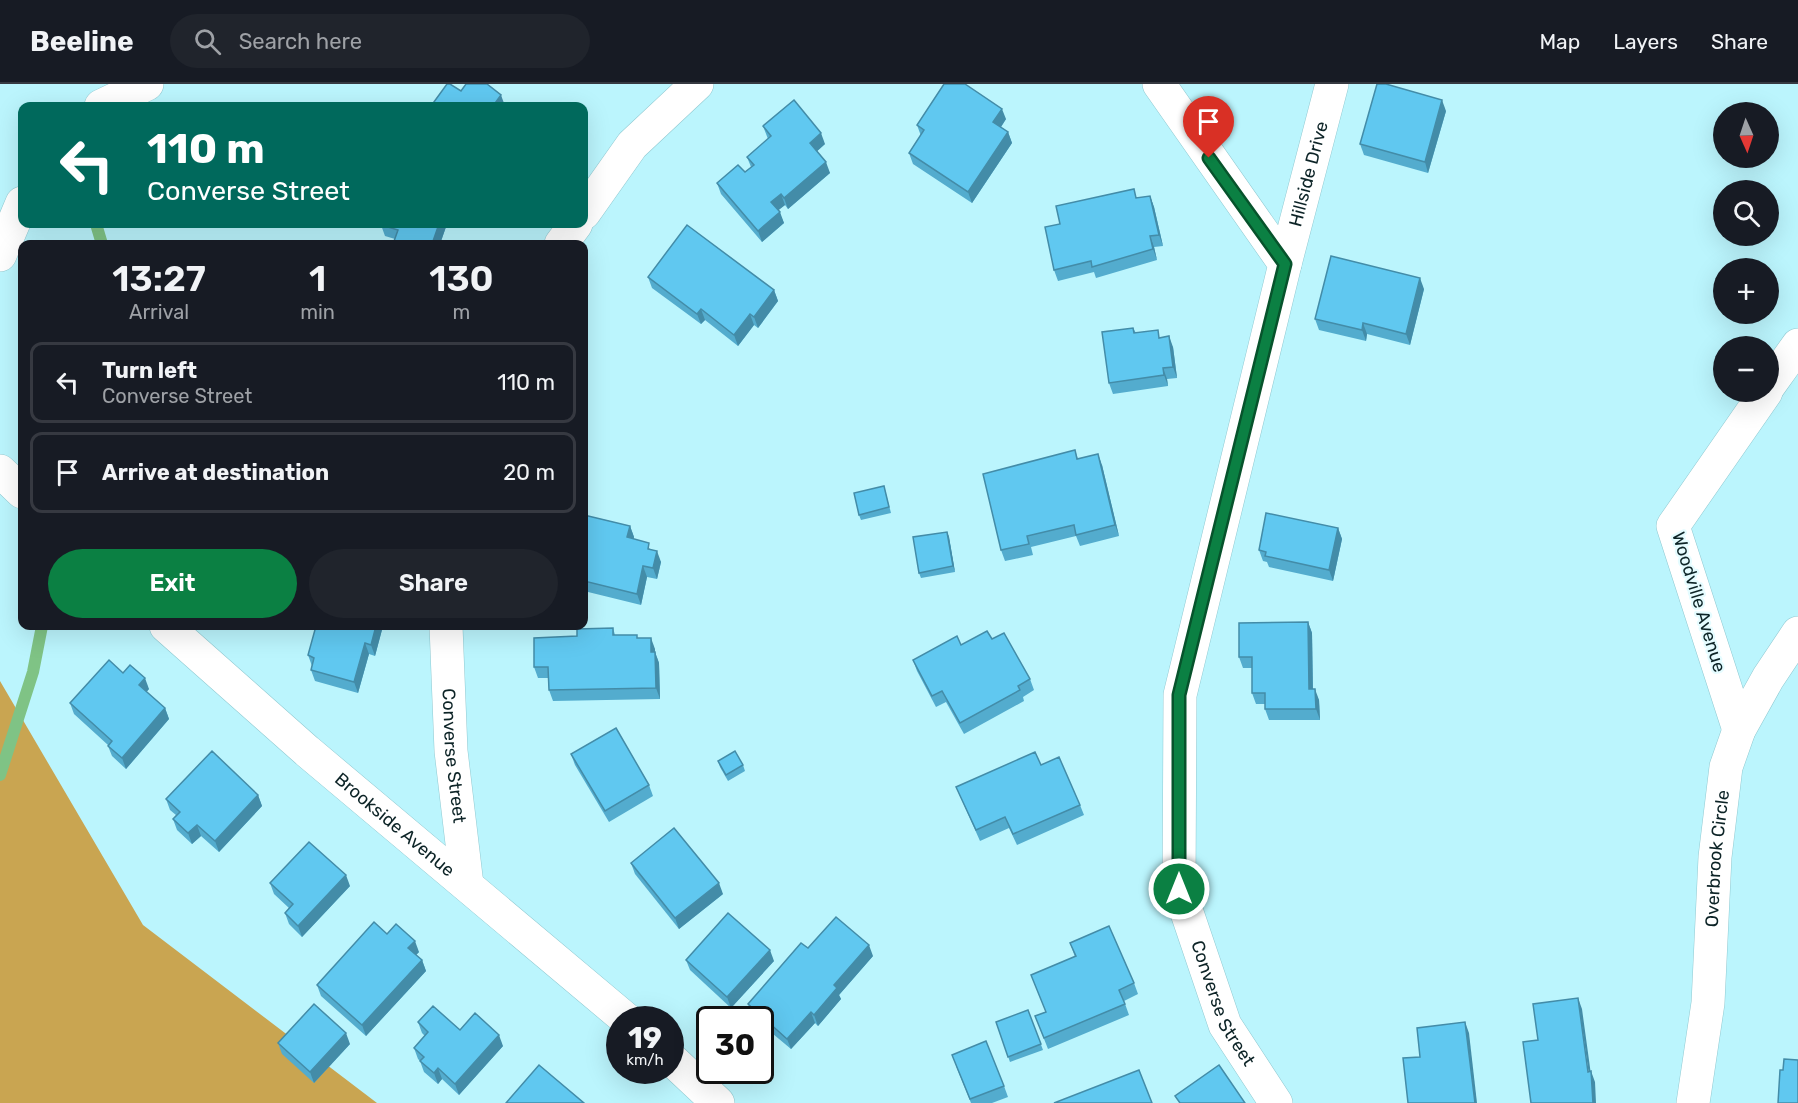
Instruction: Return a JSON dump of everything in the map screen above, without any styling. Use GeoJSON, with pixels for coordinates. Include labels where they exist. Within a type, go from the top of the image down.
{"type":"FeatureCollection","features":[{"type":"Feature","properties":{"kind":"street"},"geometry":{"type":"LineString","coordinates":[[109,102],[147,84]]}},
{"type":"Feature","properties":{"kind":"street"},"geometry":{"type":"LineString","coordinates":[[588,207],[632,145],[697,84]]}},
{"type":"Feature","properties":{"kind":"street"},"geometry":{"type":"LineString","coordinates":[[1159,84],[1285,264]]}},
{"type":"Feature","properties":{"kind":"street","name":"Hillside Drive"},"geometry":{"type":"LineString","coordinates":[[1285,264],[1332,84]]}},
{"type":"Feature","properties":{"kind":"street"},"geometry":{"type":"LineString","coordinates":[[0,255],[18,212]]}},
{"type":"Feature","properties":{"kind":"street","name":"Converse Street"},"geometry":{"type":"LineString","coordinates":[[1276,1103],[1225,1025],[1179,889],[1179,695],[1285,264]]}},
{"type":"Feature","properties":{"kind":"street"},"geometry":{"type":"LineString","coordinates":[[1779,372],[1798,345]]}},
{"type":"Feature","properties":{"kind":"street","name":"Woodville Avenue"},"geometry":{"type":"LineString","coordinates":[[1739,730],[1673,526],[1759,402]]}},
{"type":"Feature","properties":{"kind":"street"},"geometry":{"type":"LineString","coordinates":[[0,471],[18,488]]}},
{"type":"Feature","properties":{"kind":"street","name":"Brookside Avenue"},"geometry":{"type":"LineString","coordinates":[[171,630],[307,751],[610,1006]]}},
{"type":"Feature","properties":{"kind":"street","name":"Converse Street"},"geometry":{"type":"LineString","coordinates":[[446,630],[451,750],[467,885]]}},
{"type":"Feature","properties":{"kind":"street","name":"Overbrook Circle"},"geometry":{"type":"LineString","coordinates":[[1693,1103],[1708,1003],[1716,846],[1726,767],[1739,730],[1768,678],[1798,633]]}},
{"type":"Feature","properties":{"kind":"street"},"geometry":{"type":"LineString","coordinates":[[684,1071],[718,1103]]}},
{"type":"Feature","properties":{"kind":"shaded area"},"geometry":{"type":"Polygon","coordinates":[[[0,681],[143,925],[377,1103],[0,1103],[0,681]]]}},
{"type":"Feature","properties":{"kind":"building"},"geometry":{"type":"Polygon","coordinates":[[[447,84],[461,91],[466,84],[487,84],[501,95],[496,102],[434,102],[447,84]]]}},
{"type":"Feature","properties":{"kind":"building"},"geometry":{"type":"Polygon","coordinates":[[[944,84],[965,84],[1002,109],[993,122],[1008,132],[968,192],[909,153],[924,130],[917,125],[944,84]]]}},
{"type":"Feature","properties":{"kind":"building"},"geometry":{"type":"Polygon","coordinates":[[[1377,84],[1386,84],[1442,100],[1425,162],[1360,144],[1377,84]]]}},
{"type":"Feature","properties":{"kind":"building"},"geometry":{"type":"Polygon","coordinates":[[[794,100],[821,133],[810,143],[826,162],[784,198],[781,194],[771,202],[780,212],[758,231],[717,183],[738,165],[745,172],[754,165],[747,157],[771,136],[763,126],[794,100]]]}},
{"type":"Feature","properties":{"kind":"building"},"geometry":{"type":"Polygon","coordinates":[[[1134,189],[1136,198],[1150,196],[1159,235],[1150,236],[1153,249],[1092,267],[1091,261],[1054,270],[1045,227],[1060,224],[1056,206],[1134,189]]]}},
{"type":"Feature","properties":{"kind":"building"},"geometry":{"type":"Polygon","coordinates":[[[687,225],[774,290],[754,317],[750,314],[734,335],[701,309],[697,314],[648,277],[687,225]]]}},
{"type":"Feature","properties":{"kind":"building"},"geometry":{"type":"Polygon","coordinates":[[[391,228],[438,228],[433,240],[394,240],[398,230],[391,228]]]}},
{"type":"Feature","properties":{"kind":"building"},"geometry":{"type":"Polygon","coordinates":[[[1331,256],[1420,278],[1406,334],[1363,323],[1362,330],[1315,319],[1331,256]]]}},
{"type":"Feature","properties":{"kind":"building"},"geometry":{"type":"Polygon","coordinates":[[[1133,328],[1134,333],[1158,330],[1159,338],[1169,336],[1173,367],[1163,368],[1164,375],[1109,383],[1102,332],[1133,328]]]}},
{"type":"Feature","properties":{"kind":"building"},"geometry":{"type":"Polygon","coordinates":[[[1075,450],[1077,459],[1098,454],[1115,525],[1076,535],[1074,525],[1027,536],[1029,544],[1001,550],[983,474],[1075,450]]]}},
{"type":"Feature","properties":{"kind":"building"},"geometry":{"type":"Polygon","coordinates":[[[884,486],[889,507],[859,515],[854,493],[884,486]]]}},
{"type":"Feature","properties":{"kind":"building"},"geometry":{"type":"Polygon","coordinates":[[[1266,513],[1338,528],[1329,570],[1265,556],[1266,552],[1259,550],[1266,513]]]}},
{"type":"Feature","properties":{"kind":"building"},"geometry":{"type":"Polygon","coordinates":[[[588,516],[630,526],[627,537],[649,543],[648,549],[657,551],[653,568],[643,566],[637,594],[588,582],[588,516]]]}},
{"type":"Feature","properties":{"kind":"building"},"geometry":{"type":"Polygon","coordinates":[[[947,532],[953,566],[919,573],[913,537],[947,532]]]}},
{"type":"Feature","properties":{"kind":"building"},"geometry":{"type":"Polygon","coordinates":[[[1308,622],[1309,689],[1315,689],[1316,709],[1265,709],[1265,693],[1252,693],[1252,657],[1239,657],[1239,623],[1308,622]]]}},
{"type":"Feature","properties":{"kind":"building"},"geometry":{"type":"Polygon","coordinates":[[[613,628],[613,635],[637,635],[637,638],[651,638],[651,652],[655,652],[656,688],[549,690],[548,667],[534,667],[534,638],[577,636],[577,630],[613,628]]]}},
{"type":"Feature","properties":{"kind":"building"},"geometry":{"type":"Polygon","coordinates":[[[315,630],[375,630],[371,645],[365,643],[354,682],[311,670],[314,658],[308,655],[315,630]]]}},
{"type":"Feature","properties":{"kind":"building"},"geometry":{"type":"Polygon","coordinates":[[[987,631],[992,639],[1004,633],[1030,679],[1018,686],[1020,690],[960,723],[942,691],[932,696],[913,660],[957,636],[961,645],[987,631]]]}},
{"type":"Feature","properties":{"kind":"building"},"geometry":{"type":"Polygon","coordinates":[[[109,660],[123,673],[130,665],[145,678],[139,685],[165,708],[122,758],[108,746],[112,741],[70,703],[109,660]]]}},
{"type":"Feature","properties":{"kind":"building"},"geometry":{"type":"Polygon","coordinates":[[[616,728],[649,785],[605,811],[571,754],[616,728]]]}},
{"type":"Feature","properties":{"kind":"building"},"geometry":{"type":"Polygon","coordinates":[[[212,751],[258,795],[215,841],[197,825],[188,833],[173,819],[180,812],[166,799],[212,751]]]}},
{"type":"Feature","properties":{"kind":"building"},"geometry":{"type":"Polygon","coordinates":[[[735,751],[743,765],[726,775],[718,761],[735,751]]]}},
{"type":"Feature","properties":{"kind":"building"},"geometry":{"type":"Polygon","coordinates":[[[1035,752],[1041,765],[1059,757],[1080,805],[1013,834],[1005,817],[976,830],[956,787],[1035,752]]]}},
{"type":"Feature","properties":{"kind":"building"},"geometry":{"type":"Polygon","coordinates":[[[674,828],[719,883],[675,918],[631,863],[674,828]]]}},
{"type":"Feature","properties":{"kind":"building"},"geometry":{"type":"Polygon","coordinates":[[[309,842],[346,875],[298,926],[285,913],[293,904],[270,883],[309,842]]]}},
{"type":"Feature","properties":{"kind":"building"},"geometry":{"type":"Polygon","coordinates":[[[728,913],[770,950],[727,997],[686,960],[728,913]]]}},
{"type":"Feature","properties":{"kind":"building"},"geometry":{"type":"Polygon","coordinates":[[[836,917],[869,945],[834,985],[837,988],[814,1015],[811,1012],[787,1039],[774,1027],[774,1006],[750,1006],[748,1004],[801,943],[808,948],[836,917]]]}},
{"type":"Feature","properties":{"kind":"building"},"geometry":{"type":"Polygon","coordinates":[[[374,922],[387,934],[396,924],[415,941],[408,948],[422,960],[362,1025],[317,985],[374,922]]]}},
{"type":"Feature","properties":{"kind":"building"},"geometry":{"type":"Polygon","coordinates":[[[1109,926],[1134,983],[1119,990],[1125,1004],[1044,1038],[1035,1016],[1046,1012],[1031,975],[1076,956],[1070,943],[1109,926]]]}},
{"type":"Feature","properties":{"kind":"building"},"geometry":{"type":"Polygon","coordinates":[[[1578,998],[1588,1072],[1591,1071],[1593,1103],[1531,1103],[1523,1042],[1538,1040],[1533,1004],[1578,998]]]}},
{"type":"Feature","properties":{"kind":"building"},"geometry":{"type":"Polygon","coordinates":[[[314,1004],[346,1033],[310,1072],[278,1043],[314,1004]]]}},
{"type":"Feature","properties":{"kind":"building"},"geometry":{"type":"Polygon","coordinates":[[[433,1006],[460,1030],[475,1013],[499,1035],[455,1084],[438,1068],[434,1073],[420,1061],[424,1057],[414,1048],[428,1032],[418,1022],[433,1006]]]}},
{"type":"Feature","properties":{"kind":"building"},"geometry":{"type":"Polygon","coordinates":[[[1028,1010],[1041,1044],[1008,1057],[996,1022],[1028,1010]]]}},
{"type":"Feature","properties":{"kind":"building"},"geometry":{"type":"Polygon","coordinates":[[[1465,1022],[1475,1103],[1408,1103],[1403,1058],[1420,1057],[1417,1028],[1465,1022]]]}},
{"type":"Feature","properties":{"kind":"building"},"geometry":{"type":"Polygon","coordinates":[[[986,1041],[1004,1086],[970,1099],[952,1055],[986,1041]]]}},
{"type":"Feature","properties":{"kind":"building"},"geometry":{"type":"Polygon","coordinates":[[[1784,1059],[1798,1060],[1798,1103],[1778,1103],[1780,1070],[1783,1070],[1784,1059]]]}},
{"type":"Feature","properties":{"kind":"building"},"geometry":{"type":"Polygon","coordinates":[[[539,1065],[584,1103],[506,1103],[539,1065]]]}},
{"type":"Feature","properties":{"kind":"building"},"geometry":{"type":"Polygon","coordinates":[[[1219,1065],[1245,1103],[1180,1103],[1175,1096],[1219,1065]]]}},
{"type":"Feature","properties":{"kind":"building"},"geometry":{"type":"Polygon","coordinates":[[[1139,1070],[1152,1103],[1054,1103],[1139,1070]]]}},
{"type":"Feature","properties":{"kind":"waterway"},"geometry":{"type":"LineString","coordinates":[[97,228],[101,240]]}},
{"type":"Feature","properties":{"kind":"waterway"},"geometry":{"type":"LineString","coordinates":[[0,775],[33,672],[41,630]]}},
{"type":"Feature","properties":{"kind":"route"},"geometry":{"type":"LineString","coordinates":[[1179,889],[1179,695],[1285,264],[1209,158]]}}]}
